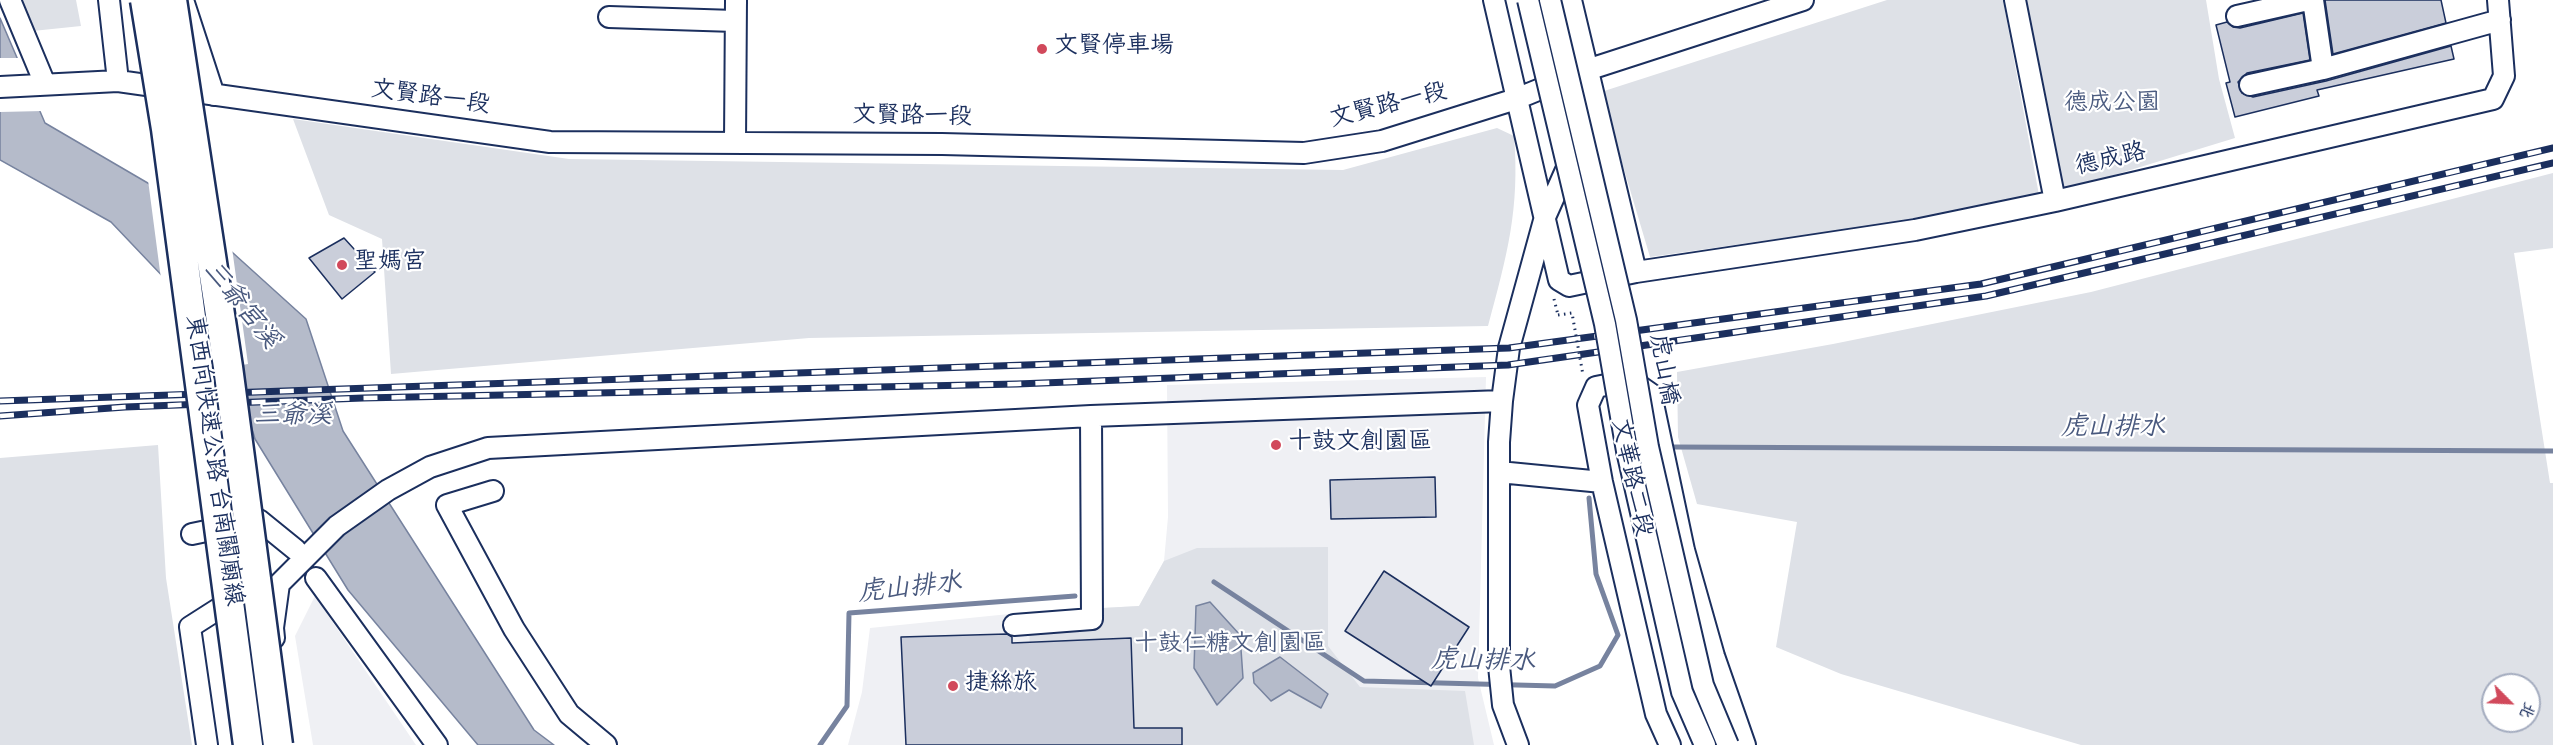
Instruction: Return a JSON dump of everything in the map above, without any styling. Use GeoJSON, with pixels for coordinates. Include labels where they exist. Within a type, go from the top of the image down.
{"type":"FeatureCollection","features":[{"type":"Feature","properties":{"kind":"highway","name":"東西向快速公路 台南關廟線"},"geometry":{"type":"LineString","coordinates":[[145,0],[166,129],[248,745]]}},
{"type":"Feature","properties":{"kind":"highway","name":"東西向快速公路 台南關廟線"},"geometry":{"type":"LineString","coordinates":[[172,0],[226,355],[278,745]]}},
{"type":"Feature","properties":{"kind":"street"},"geometry":{"type":"LineString","coordinates":[[10,0],[44,84]]}},
{"type":"Feature","properties":{"kind":"street"},"geometry":{"type":"LineString","coordinates":[[109,0],[118,81]]}},
{"type":"Feature","properties":{"kind":"street"},"geometry":{"type":"LineString","coordinates":[[183,0],[214,95]]}},
{"type":"Feature","properties":{"kind":"street"},"geometry":{"type":"LineString","coordinates":[[735,143],[736,0]]}},
{"type":"Feature","properties":{"kind":"street"},"geometry":{"type":"LineString","coordinates":[[1494,0],[1559,280],[1569,286],[1636,272],[1571,0]]}},
{"type":"Feature","properties":{"kind":"street","name":"虎山橋"},"geometry":{"type":"LineString","coordinates":[[1528,0],[1605,324],[1627,451],[1682,692],[1705,745]]}},
{"type":"Feature","properties":{"kind":"street","name":"虎山橋"},"geometry":{"type":"LineString","coordinates":[[1550,0],[1626,320],[1648,447],[1702,685],[1728,745]]}},
{"type":"Feature","properties":{"kind":"street","name":"文賢路一段"},"geometry":{"type":"LineString","coordinates":[[0,87],[118,81],[550,142],[1304,153],[1382,141],[1516,99],[1587,70],[1803,0]]}},
{"type":"Feature","properties":{"kind":"street"},"geometry":{"type":"LineString","coordinates":[[2015,0],[2055,201]]}},
{"type":"Feature","properties":{"kind":"street"},"geometry":{"type":"LineString","coordinates":[[2238,16],[2308,0]]}},
{"type":"Feature","properties":{"kind":"street"},"geometry":{"type":"LineString","coordinates":[[2313,0],[2323,69]]}},
{"type":"Feature","properties":{"kind":"street"},"geometry":{"type":"LineString","coordinates":[[2250,85],[2323,69],[2499,10]]}},
{"type":"Feature","properties":{"kind":"street","name":"德成路"},"geometry":{"type":"LineString","coordinates":[[1636,272],[1915,230],[2055,201],[2493,99],[2504,76],[2499,10]]}},
{"type":"Feature","properties":{"kind":"street"},"geometry":{"type":"LineString","coordinates":[[609,17],[735,21]]}},
{"type":"Feature","properties":{"kind":"street"},"geometry":{"type":"LineString","coordinates":[[1517,745],[1503,705],[1499,666],[1499,472],[1502,401],[1509,348],[1545,217],[1595,105]]}},
{"type":"Feature","properties":{"kind":"street","name":"文華路二段"},"geometry":{"type":"LineString","coordinates":[[1670,745],[1656,714],[1602,482],[1588,405],[1596,387],[1631,380],[1651,394],[1684,550],[1714,656],[1745,745]]}},
{"type":"Feature","properties":{"kind":"street"},"geometry":{"type":"LineString","coordinates":[[207,745],[190,627],[388,490],[430,467],[488,448],[1091,416],[1502,401]]}},
{"type":"Feature","properties":{"kind":"street"},"geometry":{"type":"LineString","coordinates":[[1014,625],[1092,619],[1091,416]]}},
{"type":"Feature","properties":{"kind":"street"},"geometry":{"type":"LineString","coordinates":[[1499,472],[1602,482]]}},
{"type":"Feature","properties":{"kind":"street"},"geometry":{"type":"LineString","coordinates":[[493,491],[447,505],[514,629],[569,714],[606,745]]}},
{"type":"Feature","properties":{"kind":"street"},"geometry":{"type":"LineString","coordinates":[[192,534],[259,520],[304,550]]}},
{"type":"Feature","properties":{"kind":"street"},"geometry":{"type":"LineString","coordinates":[[289,745],[273,628],[279,584],[304,550]]}},
{"type":"Feature","properties":{"kind":"street"},"geometry":{"type":"LineString","coordinates":[[316,578],[437,745]]}},
{"type":"Feature","properties":{"kind":"path"},"geometry":{"type":"LineString","coordinates":[[1558,315],[1572,313],[1583,375]]}},
{"type":"Feature","properties":{"kind":"shaded area"},"geometry":{"type":"Polygon","coordinates":[[[1486,377],[1478,678],[1494,745],[848,745],[862,692],[870,628],[1029,612],[1139,606],[1164,561],[1168,517],[1167,385],[1486,377]]]}},
{"type":"Feature","properties":{"kind":"shaded area"},"geometry":{"type":"Polygon","coordinates":[[[315,596],[416,745],[313,745],[295,636],[315,596]]]}},
{"type":"Feature","properties":{"kind":"green space"},"geometry":{"type":"Polygon","coordinates":[[[10,0],[76,0],[81,26],[23,32],[10,0]]]}},
{"type":"Feature","properties":{"kind":"green space"},"geometry":{"type":"Polygon","coordinates":[[[1887,0],[2003,0],[2039,195],[1917,219],[1650,257],[1601,92],[1887,0]]]}},
{"type":"Feature","properties":{"kind":"green space","name":"德成公園"},"geometry":{"type":"Polygon","coordinates":[[[2025,0],[2206,0],[2219,79],[2235,138],[2062,191],[2027,22],[2025,0]]]}},
{"type":"Feature","properties":{"kind":"green space"},"geometry":{"type":"Polygon","coordinates":[[[293,119],[569,159],[1343,170],[1497,128],[1514,136],[1515,187],[1506,254],[1488,326],[809,338],[391,374],[382,239],[329,215],[293,119]]]}},
{"type":"Feature","properties":{"kind":"green space"},"geometry":{"type":"Polygon","coordinates":[[[2553,173],[2553,248],[2514,253],[2550,483],[2553,483],[2553,745],[2081,745],[1841,674],[1776,647],[1797,522],[1697,504],[1678,437],[1677,372],[1833,344],[2091,292],[2553,173]]]}},
{"type":"Feature","properties":{"kind":"green space"},"geometry":{"type":"Polygon","coordinates":[[[158,445],[166,578],[192,745],[0,745],[0,458],[158,445]]]}},
{"type":"Feature","properties":{"kind":"green space","name":"十鼓仁糖文創園區"},"geometry":{"type":"Polygon","coordinates":[[[1328,547],[1328,646],[1360,687],[1465,691],[1474,745],[1032,745],[1029,612],[1139,606],[1164,561],[1197,548],[1328,547]]]}},
{"type":"Feature","properties":{"kind":"water","name":"三爺溪"},"geometry":{"type":"Polygon","coordinates":[[[0,18],[45,123],[170,196],[306,319],[343,431],[534,730],[554,745],[478,745],[348,590],[255,439],[227,344],[111,222],[0,160],[0,18]]]}},
{"type":"Feature","properties":{"kind":"water"},"geometry":{"type":"Polygon","coordinates":[[[1210,602],[1240,635],[1243,678],[1217,705],[1194,668],[1196,606],[1210,602]]]}},
{"type":"Feature","properties":{"kind":"water"},"geometry":{"type":"Polygon","coordinates":[[[1280,657],[1328,694],[1321,708],[1289,690],[1271,701],[1254,683],[1253,673],[1280,657]]]}},
{"type":"Feature","properties":{"kind":"pier"},"geometry":{"type":"Polygon","coordinates":[[[0,58],[20,58],[43,111],[0,112],[0,58]]]}},
{"type":"Feature","properties":{"kind":"pier"},"geometry":{"type":"Polygon","coordinates":[[[148,180],[172,193],[232,248],[248,364],[231,367],[225,346],[161,279],[148,180]]]}},
{"type":"Feature","properties":{"kind":"building"},"geometry":{"type":"Polygon","coordinates":[[[2325,0],[2441,0],[2446,23],[2333,54],[2325,0]]]}},
{"type":"Feature","properties":{"kind":"building"},"geometry":{"type":"Polygon","coordinates":[[[2303,13],[2310,60],[2247,73],[2238,82],[2242,93],[2253,97],[2326,81],[2451,46],[2454,59],[2317,90],[2319,96],[2235,117],[2226,83],[2230,82],[2216,25],[2227,22],[2233,27],[2240,28],[2303,13]]]}},
{"type":"Feature","properties":{"kind":"building","name":"聖媽宮"},"geometry":{"type":"Polygon","coordinates":[[[344,238],[375,272],[342,299],[309,258],[344,238]]]}},
{"type":"Feature","properties":{"kind":"building"},"geometry":{"type":"Polygon","coordinates":[[[1435,477],[1436,517],[1331,519],[1330,480],[1435,477]]]}},
{"type":"Feature","properties":{"kind":"building"},"geometry":{"type":"Polygon","coordinates":[[[1384,571],[1469,627],[1431,686],[1345,631],[1384,571]]]}},
{"type":"Feature","properties":{"kind":"building"},"geometry":{"type":"Polygon","coordinates":[[[1007,634],[1012,637],[1012,643],[1131,638],[1134,728],[1182,728],[1182,745],[906,745],[901,637],[1007,634]]]}},
{"type":"Feature","properties":{"kind":"waterway","name":"虎山排水"},"geometry":{"type":"LineString","coordinates":[[1672,447],[2553,451]]}},
{"type":"Feature","properties":{"kind":"waterway","name":"虎山排水"},"geometry":{"type":"LineString","coordinates":[[1214,582],[1364,681],[1555,686],[1600,666],[1618,635],[1596,574],[1589,498]]}},
{"type":"Feature","properties":{"kind":"waterway","name":"虎山排水"},"geometry":{"type":"LineString","coordinates":[[820,745],[847,706],[849,613],[1075,596]]}},
{"type":"Feature","properties":{"kind":"railway"},"geometry":{"type":"LineString","coordinates":[[0,401],[1509,348],[1981,284],[2553,148]]}},
{"type":"Feature","properties":{"kind":"railway"},"geometry":{"type":"LineString","coordinates":[[0,416],[125,407],[363,398],[1017,384],[1508,365],[1986,296],[2553,163]]}},
{"type":"Feature","properties":{"kind":"place","name":"文賢停車場"},"geometry":{"type":"Point","coordinates":[1042,49]}},
{"type":"Feature","properties":{"kind":"place","name":"聖媽宮"},"geometry":{"type":"Point","coordinates":[342,265]}},
{"type":"Feature","properties":{"kind":"place","name":"十鼓文創園區"},"geometry":{"type":"Point","coordinates":[1276,445]}},
{"type":"Feature","properties":{"kind":"place","name":"捷絲旅"},"geometry":{"type":"Point","coordinates":[953,686]}},
{"type":"Feature","properties":{"kind":"water label","name":"三爺宮溪"},"geometry":{"type":"Point","coordinates":[239,307]}}]}
